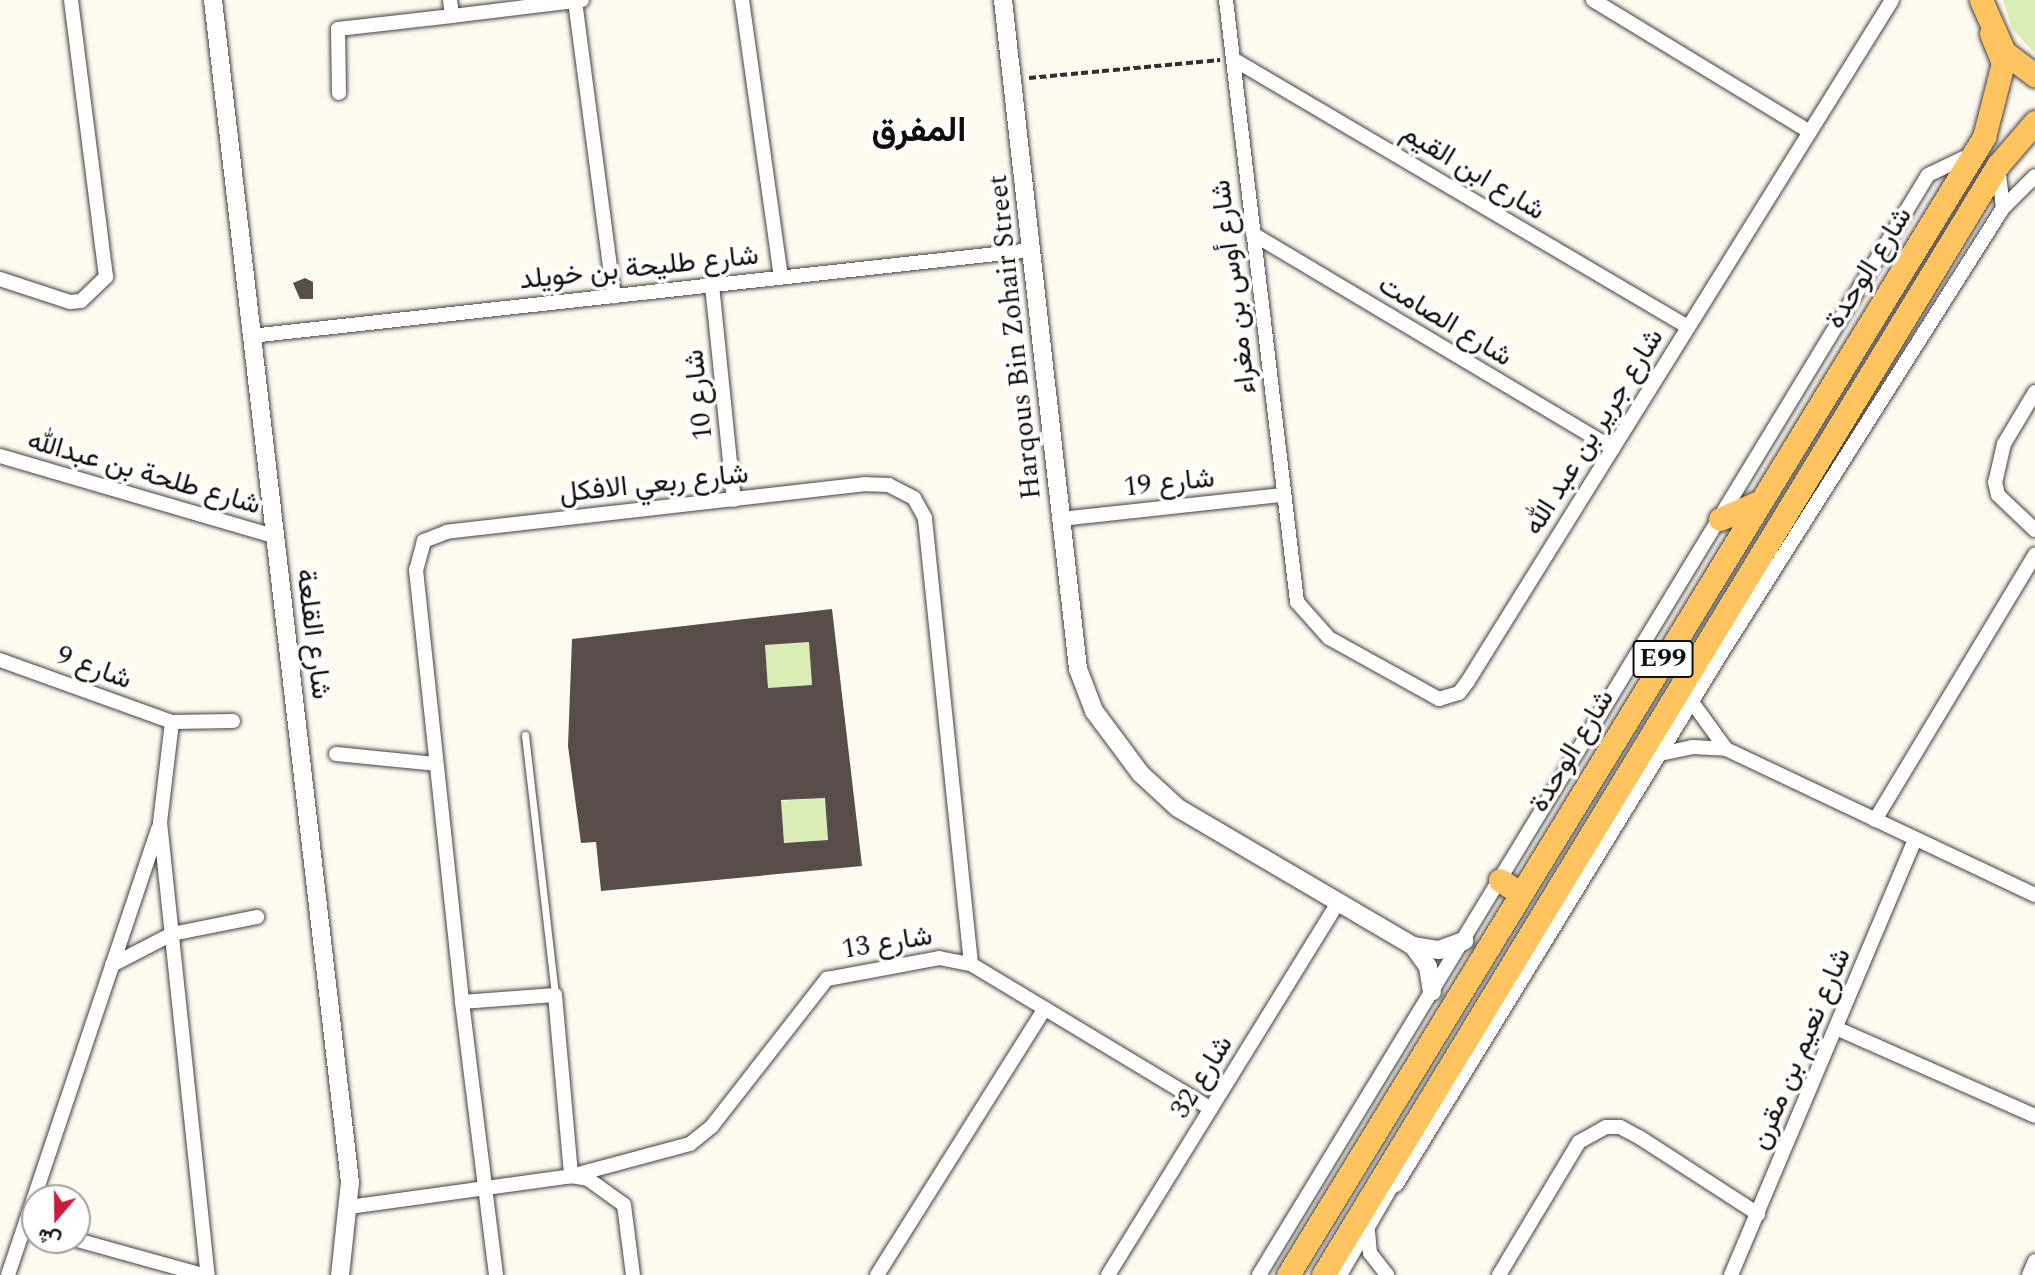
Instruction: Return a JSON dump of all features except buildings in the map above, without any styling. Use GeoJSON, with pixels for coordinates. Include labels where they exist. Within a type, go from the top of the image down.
{"type":"FeatureCollection","features":[{"type":"Feature","properties":{"kind":"main road","name":"شارع الوحدة"},"geometry":{"type":"LineString","coordinates":[[1288,1275],[1974,152],[2001,82],[2003,63],[1981,0]]}},
{"type":"Feature","properties":{"kind":"main road"},"geometry":{"type":"LineString","coordinates":[[1992,33],[2004,52],[2035,75]]}},
{"type":"Feature","properties":{"kind":"main road","name":"شارع الوحدة"},"geometry":{"type":"LineString","coordinates":[[1323,1275],[1619,807],[1724,618],[1998,165],[2035,122]]}},
{"type":"Feature","properties":{"kind":"main road"},"geometry":{"type":"LineString","coordinates":[[1720,519],[1759,502]]}},
{"type":"Feature","properties":{"kind":"main road"},"geometry":{"type":"LineString","coordinates":[[1724,618],[1724,649]]}},
{"type":"Feature","properties":{"kind":"main road"},"geometry":{"type":"LineString","coordinates":[[1500,880],[1521,894]]}},
{"type":"Feature","properties":{"kind":"street"},"geometry":{"type":"LineString","coordinates":[[0,279],[70,302],[81,301],[106,277],[71,0]]}},
{"type":"Feature","properties":{"kind":"street","name":"شارع القلعة"},"geometry":{"type":"LineString","coordinates":[[213,0],[349,1207],[340,1275]]}},
{"type":"Feature","properties":{"kind":"street"},"geometry":{"type":"LineString","coordinates":[[450,0],[452,16]]}},
{"type":"Feature","properties":{"kind":"street"},"geometry":{"type":"LineString","coordinates":[[575,0],[614,296]]}},
{"type":"Feature","properties":{"kind":"street"},"geometry":{"type":"LineString","coordinates":[[339,93],[338,29],[582,0]]}},
{"type":"Feature","properties":{"kind":"street"},"geometry":{"type":"LineString","coordinates":[[742,0],[781,277]]}},
{"type":"Feature","properties":{"kind":"street","name":"Harqous Bin Zohair Street"},"geometry":{"type":"LineString","coordinates":[[1003,0],[1078,669],[1094,711],[1141,775],[1178,808],[1336,904],[1413,946]]}},
{"type":"Feature","properties":{"kind":"street","name":"شارع أوس بن مغراء"},"geometry":{"type":"LineString","coordinates":[[1226,0],[1291,568]]}},
{"type":"Feature","properties":{"kind":"street"},"geometry":{"type":"LineString","coordinates":[[1593,0],[1810,132]]}},
{"type":"Feature","properties":{"kind":"street","name":"شارع جرير بن عبد الله"},"geometry":{"type":"LineString","coordinates":[[1291,568],[1297,602],[1329,638],[1428,697],[1451,697],[1468,681],[1892,0]]}},
{"type":"Feature","properties":{"kind":"street","name":"شارع ابن القيم"},"geometry":{"type":"LineString","coordinates":[[1233,59],[1688,327]]}},
{"type":"Feature","properties":{"kind":"street"},"geometry":{"type":"LineString","coordinates":[[1259,1275],[1928,176],[1974,152]]}},
{"type":"Feature","properties":{"kind":"street"},"geometry":{"type":"LineString","coordinates":[[1998,165],[2003,208]]}},
{"type":"Feature","properties":{"kind":"street"},"geometry":{"type":"LineString","coordinates":[[1340,1275],[1370,1229],[1619,807],[1660,754],[2003,208],[2035,176]]}},
{"type":"Feature","properties":{"kind":"street","name":"شارع الصامت"},"geometry":{"type":"LineString","coordinates":[[1253,234],[1613,449]]}},
{"type":"Feature","properties":{"kind":"street","name":"شارع طليحة بن خويلد"},"geometry":{"type":"LineString","coordinates":[[251,336],[1032,250]]}},
{"type":"Feature","properties":{"kind":"street","name":"شارع 10"},"geometry":{"type":"LineString","coordinates":[[712,285],[734,500]]}},
{"type":"Feature","properties":{"kind":"street"},"geometry":{"type":"LineString","coordinates":[[2035,393],[2004,444],[1995,482],[1998,495],[2035,530]]}},
{"type":"Feature","properties":{"kind":"street","name":"شارع طلحة بن عبدالله"},"geometry":{"type":"LineString","coordinates":[[0,456],[274,536]]}},
{"type":"Feature","properties":{"kind":"street","name":"شارع ربعي الافكل"},"geometry":{"type":"LineString","coordinates":[[436,764],[416,557],[424,541],[447,532],[866,484],[907,493],[925,518],[971,964]]}},
{"type":"Feature","properties":{"kind":"street","name":"شارع 19"},"geometry":{"type":"LineString","coordinates":[[1061,519],[1283,495]]}},
{"type":"Feature","properties":{"kind":"street"},"geometry":{"type":"LineString","coordinates":[[1875,820],[2035,555]]}},
{"type":"Feature","properties":{"kind":"street","name":"شارع 9"},"geometry":{"type":"LineString","coordinates":[[0,660],[172,722],[233,722]]}},
{"type":"Feature","properties":{"kind":"street"},"geometry":{"type":"LineString","coordinates":[[1692,702],[1726,750]]}},
{"type":"Feature","properties":{"kind":"street"},"geometry":{"type":"LineString","coordinates":[[43,1184],[160,822],[172,722]]}},
{"type":"Feature","properties":{"kind":"street"},"geometry":{"type":"LineString","coordinates":[[1660,754],[1692,747],[1726,750],[1914,841],[2035,895]]}},
{"type":"Feature","properties":{"kind":"street"},"geometry":{"type":"LineString","coordinates":[[336,754],[436,764],[496,1275]]}},
{"type":"Feature","properties":{"kind":"street"},"geometry":{"type":"LineString","coordinates":[[91,1244],[205,1275],[160,822]]}},
{"type":"Feature","properties":{"kind":"street","name":"شارع نعيم بن مقرن"},"geometry":{"type":"LineString","coordinates":[[1731,1275],[1838,1029],[1914,841]]}},
{"type":"Feature","properties":{"kind":"street","name":"شارع 32"},"geometry":{"type":"LineString","coordinates":[[1108,1275],[1336,904]]}},
{"type":"Feature","properties":{"kind":"street"},"geometry":{"type":"LineString","coordinates":[[112,965],[172,933],[257,917]]}},
{"type":"Feature","properties":{"kind":"street"},"geometry":{"type":"LineString","coordinates":[[1413,946],[1439,950],[1464,941]]}},
{"type":"Feature","properties":{"kind":"street"},"geometry":{"type":"LineString","coordinates":[[1413,946],[1428,967],[1432,992]]}},
{"type":"Feature","properties":{"kind":"street","name":"شارع 13"},"geometry":{"type":"LineString","coordinates":[[349,1207],[570,1176],[690,1144],[712,1126],[827,979],[939,958],[971,964],[1211,1109]]}},
{"type":"Feature","properties":{"kind":"street"},"geometry":{"type":"LineString","coordinates":[[462,1002],[555,995],[570,1176],[599,1183],[624,1205],[633,1275]]}},
{"type":"Feature","properties":{"kind":"street"},"geometry":{"type":"LineString","coordinates":[[877,1275],[1045,1008]]}},
{"type":"Feature","properties":{"kind":"street"},"geometry":{"type":"LineString","coordinates":[[1838,1029],[2035,1116]]}},
{"type":"Feature","properties":{"kind":"street"},"geometry":{"type":"LineString","coordinates":[[1499,1275],[1579,1142],[1606,1127],[1620,1127],[1639,1137],[1758,1214]]}},
{"type":"Feature","properties":{"kind":"street"},"geometry":{"type":"LineString","coordinates":[[1396,1185],[1399,1152]]}},
{"type":"Feature","properties":{"kind":"street"},"geometry":{"type":"LineString","coordinates":[[1370,1229],[1370,1253],[1387,1275]]}},
{"type":"Feature","properties":{"kind":"street"},"geometry":{"type":"LineString","coordinates":[[6,1273],[21,1243]]}},
{"type":"Feature","properties":{"kind":"street"},"geometry":{"type":"LineString","coordinates":[[2029,1275],[2035,1261]]}},
{"type":"Feature","properties":{"kind":"lane"},"geometry":{"type":"LineString","coordinates":[[525,735],[555,995]]}},
{"type":"Feature","properties":{"kind":"path"},"geometry":{"type":"LineString","coordinates":[[1013,80],[1233,59]]}},
{"type":"Feature","properties":{"kind":"green space"},"geometry":{"type":"Polygon","coordinates":[[[2003,0],[2035,0],[2035,53],[2012,29],[2003,0]]]}},
{"type":"Feature","properties":{"kind":"green space"},"geometry":{"type":"Polygon","coordinates":[[[809,642],[812,685],[768,688],[765,645],[809,642]]]}},
{"type":"Feature","properties":{"kind":"green space"},"geometry":{"type":"Polygon","coordinates":[[[825,798],[828,840],[784,843],[781,801],[825,798]]]}},
{"type":"Feature","properties":{"kind":"district","name":"المفرق"},"geometry":{"type":"Point","coordinates":[919,131]}}]}
